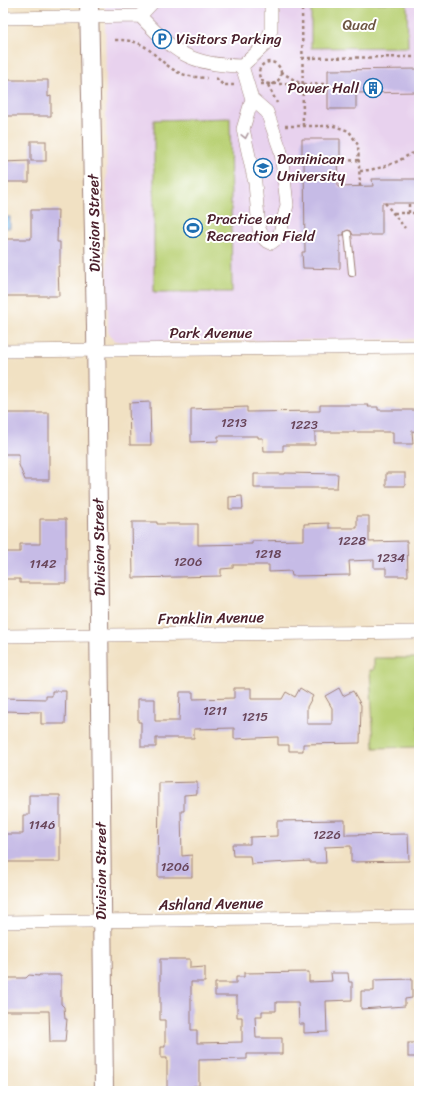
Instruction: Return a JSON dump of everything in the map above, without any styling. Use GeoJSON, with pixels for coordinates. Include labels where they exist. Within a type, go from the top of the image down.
{"type":"FeatureCollection","features":[{"type":"Feature","properties":{"kind":"street"},"geometry":{"type":"LineString","coordinates":[[140,16],[152,3]]}},
{"type":"Feature","properties":{"kind":"street"},"geometry":{"type":"LineString","coordinates":[[3,18],[90,10],[140,16],[161,38],[177,51],[194,60],[216,66],[242,66],[265,45],[271,30],[270,3]]}},
{"type":"Feature","properties":{"kind":"street","name":"Division Street"},"geometry":{"type":"LineString","coordinates":[[90,10],[96,350],[104,1091]]}},
{"type":"Feature","properties":{"kind":"street"},"geometry":{"type":"LineString","coordinates":[[242,66],[252,99],[267,112],[282,159],[287,204],[284,224],[279,236],[271,243],[265,240],[259,229],[255,183],[243,129],[252,99]]}},
{"type":"Feature","properties":{"kind":"street","name":"Park Avenue"},"geometry":{"type":"LineString","coordinates":[[3,351],[419,347]]}},
{"type":"Feature","properties":{"kind":"street","name":"Franklin Avenue"},"geometry":{"type":"LineString","coordinates":[[3,636],[419,632]]}},
{"type":"Feature","properties":{"kind":"street","name":"Ashland Avenue"},"geometry":{"type":"LineString","coordinates":[[3,922],[419,918]]}},
{"type":"Feature","properties":{"kind":"lane"},"geometry":{"type":"LineString","coordinates":[[348,234],[352,273]]}},
{"type":"Feature","properties":{"kind":"path"},"geometry":{"type":"LineString","coordinates":[[302,3],[303,126]]}},
{"type":"Feature","properties":{"kind":"path"},"geometry":{"type":"LineString","coordinates":[[302,58],[415,57]]}},
{"type":"Feature","properties":{"kind":"path"},"geometry":{"type":"LineString","coordinates":[[281,72],[278,81],[272,84],[265,83],[260,77],[260,70],[267,63],[274,64],[281,72],[303,85]]}},
{"type":"Feature","properties":{"kind":"path"},"geometry":{"type":"LineString","coordinates":[[284,126],[334,126],[349,131],[358,145],[360,186]]}},
{"type":"Feature","properties":{"kind":"path"},"geometry":{"type":"LineString","coordinates":[[360,171],[375,169],[398,161],[412,153],[419,152]]}},
{"type":"Feature","properties":{"kind":"path"},"geometry":{"type":"LineString","coordinates":[[338,161],[359,160]]}},
{"type":"Feature","properties":{"kind":"path"},"geometry":{"type":"LineString","coordinates":[[385,203],[405,228]]}},
{"type":"Feature","properties":{"kind":"path"},"geometry":{"type":"LineString","coordinates":[[409,203],[409,213]]}},
{"type":"Feature","properties":{"kind":"path"},"geometry":{"type":"LineString","coordinates":[[393,213],[419,213]]}},
{"type":"Feature","properties":{"kind":"shaded area","name":"Dominican University"},"geometry":{"type":"Polygon","coordinates":[[[105,3],[419,3],[419,339],[121,342],[114,340],[108,332],[105,3]]]}},
{"type":"Feature","properties":{"kind":"green space","name":"Quad"},"geometry":{"type":"Polygon","coordinates":[[[311,3],[407,3],[408,47],[311,48],[311,3]]]}},
{"type":"Feature","properties":{"kind":"green space","name":"Practice and Recreation Field"},"geometry":{"type":"Polygon","coordinates":[[[230,118],[232,292],[154,292],[154,120],[230,118]]]}},
{"type":"Feature","properties":{"kind":"green space"},"geometry":{"type":"Polygon","coordinates":[[[374,658],[419,658],[419,747],[374,748],[370,670],[374,670],[374,658]]]}},
{"type":"Feature","properties":{"kind":"water"},"geometry":{"type":"Polygon","coordinates":[[[3,217],[10,217],[10,228],[3,228],[3,217]]]}},
{"type":"Feature","properties":{"kind":"building","name":"Power Hall"},"geometry":{"type":"Polygon","coordinates":[[[419,69],[419,92],[356,93],[356,109],[328,109],[328,70],[419,69]]]}},
{"type":"Feature","properties":{"kind":"building"},"geometry":{"type":"Polygon","coordinates":[[[3,80],[48,80],[48,97],[51,96],[51,116],[6,116],[6,106],[3,106],[3,80]]]}},
{"type":"Feature","properties":{"kind":"building"},"geometry":{"type":"Polygon","coordinates":[[[302,139],[340,139],[340,157],[337,157],[338,187],[373,186],[372,179],[419,179],[419,203],[382,203],[382,235],[353,235],[351,231],[348,230],[344,232],[344,235],[340,235],[340,268],[338,269],[303,268],[302,252],[305,252],[304,157],[302,157],[302,139]]]}},
{"type":"Feature","properties":{"kind":"building"},"geometry":{"type":"Polygon","coordinates":[[[31,141],[46,141],[46,161],[31,161],[31,141]]]}},
{"type":"Feature","properties":{"kind":"building"},"geometry":{"type":"Polygon","coordinates":[[[29,161],[29,182],[3,182],[3,162],[29,161]]]}},
{"type":"Feature","properties":{"kind":"building"},"geometry":{"type":"Polygon","coordinates":[[[31,210],[58,210],[57,242],[60,242],[60,266],[58,266],[59,296],[3,296],[3,239],[31,239],[31,210]]]}},
{"type":"Feature","properties":{"kind":"building"},"geometry":{"type":"Polygon","coordinates":[[[150,402],[151,445],[130,445],[129,403],[150,402]]]}},
{"type":"Feature","properties":{"kind":"building"},"geometry":{"type":"Polygon","coordinates":[[[320,405],[369,405],[368,407],[378,407],[378,410],[419,410],[419,432],[412,431],[413,444],[393,444],[393,432],[315,432],[315,445],[283,445],[283,451],[264,451],[263,438],[258,438],[258,436],[218,436],[218,441],[191,442],[191,409],[247,407],[247,412],[320,411],[320,405]]]}},
{"type":"Feature","properties":{"kind":"building"},"geometry":{"type":"Polygon","coordinates":[[[3,413],[49,413],[49,480],[25,480],[19,465],[19,454],[3,454],[3,413]]]}},
{"type":"Feature","properties":{"kind":"building"},"geometry":{"type":"Polygon","coordinates":[[[386,473],[405,473],[405,486],[386,486],[386,473]]]}},
{"type":"Feature","properties":{"kind":"building"},"geometry":{"type":"Polygon","coordinates":[[[254,474],[338,474],[337,488],[254,488],[254,474]]]}},
{"type":"Feature","properties":{"kind":"building"},"geometry":{"type":"Polygon","coordinates":[[[242,496],[243,509],[229,509],[229,497],[242,496]]]}},
{"type":"Feature","properties":{"kind":"building"},"geometry":{"type":"Polygon","coordinates":[[[357,516],[369,516],[369,542],[407,541],[408,576],[386,576],[386,568],[374,568],[374,560],[349,561],[350,575],[292,576],[291,571],[269,572],[269,565],[233,565],[233,568],[221,569],[221,576],[133,578],[132,522],[157,522],[157,524],[198,524],[198,545],[252,544],[252,541],[304,540],[304,524],[329,523],[329,528],[357,528],[357,516]]]}},
{"type":"Feature","properties":{"kind":"building"},"geometry":{"type":"Polygon","coordinates":[[[40,519],[66,519],[66,583],[20,583],[20,579],[3,579],[3,552],[20,552],[20,544],[40,544],[40,519]]]}},
{"type":"Feature","properties":{"kind":"building"},"geometry":{"type":"Polygon","coordinates":[[[234,688],[251,688],[251,699],[282,699],[286,692],[295,697],[300,688],[313,696],[307,707],[307,724],[332,724],[332,708],[325,696],[339,688],[343,696],[353,691],[361,705],[360,743],[303,744],[303,751],[289,751],[289,745],[278,745],[278,737],[234,739],[234,728],[194,729],[194,738],[156,738],[156,747],[141,747],[141,722],[138,722],[138,699],[155,699],[155,721],[179,721],[180,692],[193,692],[193,699],[234,698],[234,688]]]}},
{"type":"Feature","properties":{"kind":"building"},"geometry":{"type":"Polygon","coordinates":[[[52,691],[66,691],[65,724],[41,724],[41,712],[3,711],[3,698],[46,699],[46,696],[52,696],[52,691]]]}},
{"type":"Feature","properties":{"kind":"building"},"geometry":{"type":"Polygon","coordinates":[[[197,782],[197,794],[184,795],[184,811],[181,811],[182,856],[192,855],[192,877],[158,877],[159,783],[197,782]]]}},
{"type":"Feature","properties":{"kind":"building"},"geometry":{"type":"Polygon","coordinates":[[[29,795],[60,795],[60,862],[3,862],[3,834],[23,834],[23,815],[29,815],[29,795]]]}},
{"type":"Feature","properties":{"kind":"building"},"geometry":{"type":"Polygon","coordinates":[[[345,820],[345,835],[408,834],[409,861],[351,862],[351,846],[325,847],[326,863],[310,863],[310,861],[251,864],[250,856],[233,856],[232,844],[250,844],[250,837],[277,836],[277,821],[345,820]]]}},
{"type":"Feature","properties":{"kind":"building"},"geometry":{"type":"Polygon","coordinates":[[[160,959],[190,959],[190,968],[205,967],[205,982],[191,982],[191,1030],[197,1030],[197,1043],[242,1042],[242,1017],[237,1017],[237,996],[215,996],[215,983],[236,983],[236,977],[244,977],[244,973],[309,972],[309,982],[332,981],[331,973],[348,973],[349,982],[352,982],[352,1000],[326,1001],[327,1032],[304,1033],[304,1024],[299,1024],[298,1002],[276,1002],[276,1011],[262,1011],[262,1016],[255,1016],[256,1038],[282,1038],[282,1054],[247,1054],[247,1059],[199,1060],[199,1086],[193,1086],[193,1091],[167,1091],[167,1058],[161,1058],[161,1047],[165,1047],[165,1020],[160,1020],[160,959]]]}},
{"type":"Feature","properties":{"kind":"building"},"geometry":{"type":"Polygon","coordinates":[[[29,975],[61,975],[61,1004],[64,1007],[65,1019],[67,1019],[65,1042],[50,1042],[49,1011],[3,1011],[3,978],[26,978],[29,975]]]}},
{"type":"Feature","properties":{"kind":"building"},"geometry":{"type":"Polygon","coordinates":[[[412,979],[412,998],[405,999],[405,1006],[361,1009],[361,991],[374,991],[374,980],[412,979]]]}},
{"type":"Feature","properties":{"kind":"building"},"geometry":{"type":"Polygon","coordinates":[[[408,1043],[419,1043],[419,1057],[408,1057],[408,1043]]]}},
{"type":"Feature","properties":{"kind":"place","name":"Visitors Parking"},"geometry":{"type":"Point","coordinates":[162,39]}},
{"type":"Feature","properties":{"kind":"place","name":"Power Hall"},"geometry":{"type":"Point","coordinates":[373,88]}},
{"type":"Feature","properties":{"kind":"place","name":"Dominican University"},"geometry":{"type":"Point","coordinates":[263,168]}},
{"type":"Feature","properties":{"kind":"place","name":"Practice and Recreation Field"},"geometry":{"type":"Point","coordinates":[193,228]}}]}
